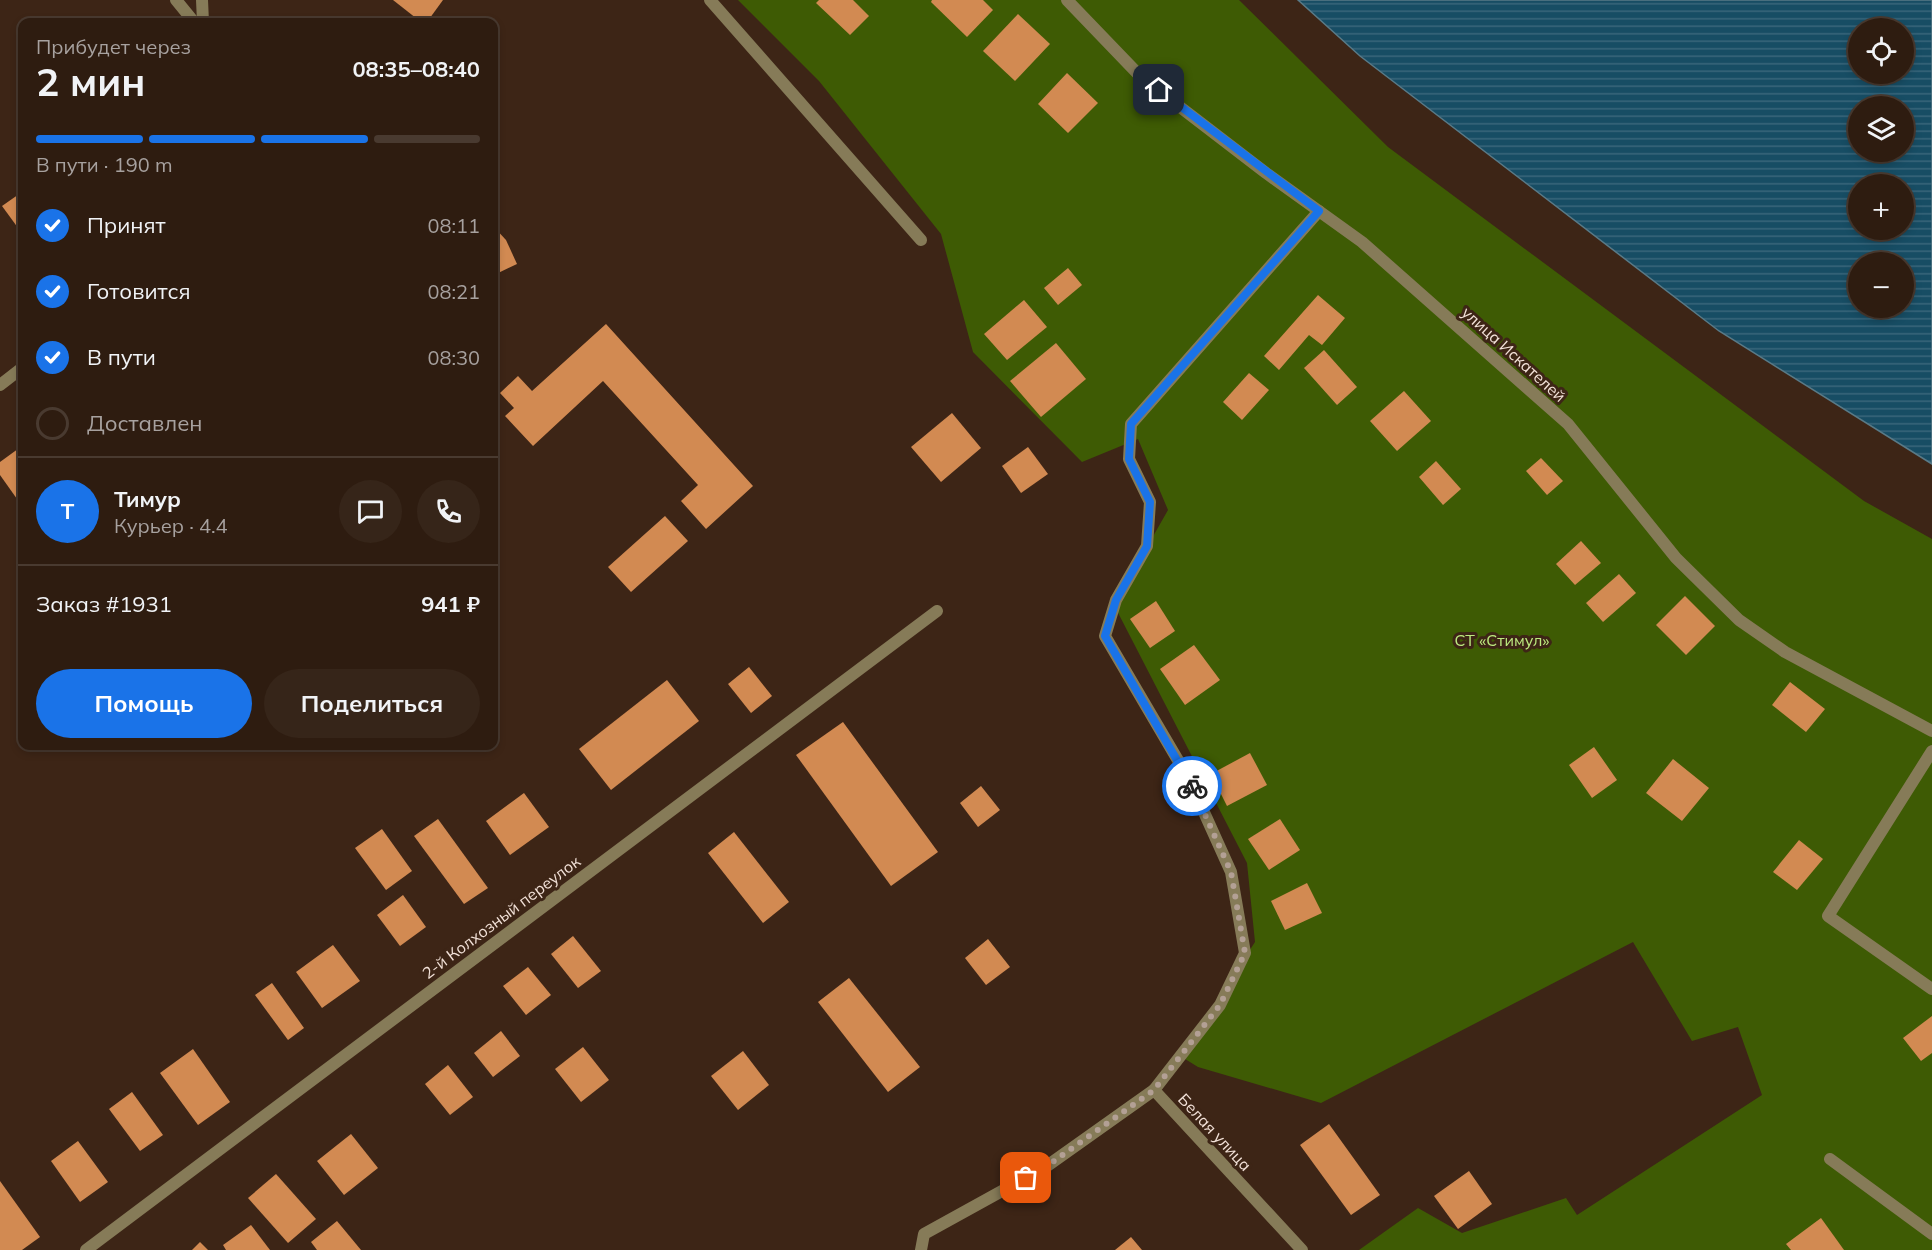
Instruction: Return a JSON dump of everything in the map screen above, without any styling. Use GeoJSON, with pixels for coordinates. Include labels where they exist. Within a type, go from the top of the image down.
{"type":"FeatureCollection","features":[{"type":"Feature","properties":{"kind":"street"},"geometry":{"type":"LineString","coordinates":[[176,0],[191,18]]}},
{"type":"Feature","properties":{"kind":"street"},"geometry":{"type":"LineString","coordinates":[[202,0],[203,18]]}},
{"type":"Feature","properties":{"kind":"street"},"geometry":{"type":"LineString","coordinates":[[710,0],[921,240]]}},
{"type":"Feature","properties":{"kind":"street","name":"улица Искателей"},"geometry":{"type":"LineString","coordinates":[[1067,0],[1141,77],[1362,242],[1568,424],[1676,558],[1739,620],[1785,652],[1932,731]]}},
{"type":"Feature","properties":{"kind":"street"},"geometry":{"type":"LineString","coordinates":[[1154,1090],[1220,1005],[1245,953],[1231,872],[1189,779],[1105,636],[1116,600],[1147,546],[1150,502],[1129,459],[1131,424],[1319,211]]}},
{"type":"Feature","properties":{"kind":"street"},"geometry":{"type":"LineString","coordinates":[[0,385],[18,372]]}},
{"type":"Feature","properties":{"kind":"street","name":"2-й Колхозный переулок"},"geometry":{"type":"LineString","coordinates":[[86,1250],[937,611]]}},
{"type":"Feature","properties":{"kind":"street"},"geometry":{"type":"LineString","coordinates":[[1932,751],[1828,916],[1932,989]]}},
{"type":"Feature","properties":{"kind":"street","name":"Белая улица"},"geometry":{"type":"LineString","coordinates":[[921,1250],[924,1234],[1047,1166],[1154,1090],[1302,1250]]}},
{"type":"Feature","properties":{"kind":"street"},"geometry":{"type":"LineString","coordinates":[[1830,1159],[1932,1234]]}},
{"type":"Feature","properties":{"kind":"green space","name":"СТ «Стимул»"},"geometry":{"type":"Polygon","coordinates":[[[738,0],[1239,0],[1388,147],[1864,501],[1932,539],[1932,1250],[1359,1250],[1418,1208],[1462,1233],[1566,1198],[1577,1215],[1762,1095],[1738,1027],[1692,1041],[1633,942],[1321,1103],[1198,1067],[1177,1054],[1202,1023],[1255,942],[1247,863],[1114,605],[1168,510],[1138,439],[1082,462],[973,352],[941,234],[819,81],[738,0]]]}},
{"type":"Feature","properties":{"kind":"water"},"geometry":{"type":"Polygon","coordinates":[[[1298,0],[1932,0],[1932,464],[1719,331],[1360,56],[1298,0]]]}},
{"type":"Feature","properties":{"kind":"building"},"geometry":{"type":"Polygon","coordinates":[[[393,0],[443,0],[430,18],[416,18],[393,0]]]}},
{"type":"Feature","properties":{"kind":"building"},"geometry":{"type":"Polygon","coordinates":[[[819,0],[853,0],[869,16],[850,35],[816,3],[819,0]]]}},
{"type":"Feature","properties":{"kind":"building"},"geometry":{"type":"Polygon","coordinates":[[[932,0],[983,0],[993,10],[967,37],[931,2],[932,0]]]}},
{"type":"Feature","properties":{"kind":"building"},"geometry":{"type":"Polygon","coordinates":[[[1018,14],[1050,44],[1015,81],[983,51],[1018,14]]]}},
{"type":"Feature","properties":{"kind":"building"},"geometry":{"type":"Polygon","coordinates":[[[1067,73],[1098,103],[1068,133],[1038,104],[1067,73]]]}},
{"type":"Feature","properties":{"kind":"building"},"geometry":{"type":"Polygon","coordinates":[[[18,195],[18,228],[2,206],[18,195]]]}},
{"type":"Feature","properties":{"kind":"building"},"geometry":{"type":"Polygon","coordinates":[[[498,231],[506,240],[517,264],[498,273],[498,231]]]}},
{"type":"Feature","properties":{"kind":"building"},"geometry":{"type":"Polygon","coordinates":[[[1068,268],[1082,285],[1058,305],[1044,288],[1068,268]]]}},
{"type":"Feature","properties":{"kind":"building"},"geometry":{"type":"Polygon","coordinates":[[[1318,295],[1345,318],[1322,345],[1309,335],[1279,370],[1264,356],[1318,295]]]}},
{"type":"Feature","properties":{"kind":"building"},"geometry":{"type":"Polygon","coordinates":[[[1024,300],[1047,327],[1007,360],[984,334],[1024,300]]]}},
{"type":"Feature","properties":{"kind":"building"},"geometry":{"type":"Polygon","coordinates":[[[606,324],[753,486],[706,529],[681,501],[698,485],[603,381],[533,446],[505,416],[514,408],[500,393],[518,376],[532,391],[606,324]]]}},
{"type":"Feature","properties":{"kind":"building"},"geometry":{"type":"Polygon","coordinates":[[[1056,343],[1086,379],[1041,417],[1010,381],[1056,343]]]}},
{"type":"Feature","properties":{"kind":"building"},"geometry":{"type":"Polygon","coordinates":[[[1324,350],[1357,387],[1337,405],[1304,368],[1324,350]]]}},
{"type":"Feature","properties":{"kind":"building"},"geometry":{"type":"Polygon","coordinates":[[[1249,373],[1269,390],[1242,420],[1223,402],[1249,373]]]}},
{"type":"Feature","properties":{"kind":"building"},"geometry":{"type":"Polygon","coordinates":[[[1404,391],[1431,421],[1397,451],[1370,421],[1404,391]]]}},
{"type":"Feature","properties":{"kind":"building"},"geometry":{"type":"Polygon","coordinates":[[[952,413],[981,448],[941,482],[911,447],[952,413]]]}},
{"type":"Feature","properties":{"kind":"building"},"geometry":{"type":"Polygon","coordinates":[[[1028,447],[1048,474],[1021,493],[1002,466],[1028,447]]]}},
{"type":"Feature","properties":{"kind":"building"},"geometry":{"type":"Polygon","coordinates":[[[18,449],[18,500],[0,475],[0,462],[18,449]]]}},
{"type":"Feature","properties":{"kind":"building"},"geometry":{"type":"Polygon","coordinates":[[[1541,458],[1563,481],[1547,495],[1526,471],[1541,458]]]}},
{"type":"Feature","properties":{"kind":"building"},"geometry":{"type":"Polygon","coordinates":[[[1436,461],[1461,489],[1443,505],[1419,477],[1436,461]]]}},
{"type":"Feature","properties":{"kind":"building"},"geometry":{"type":"Polygon","coordinates":[[[665,516],[688,541],[631,592],[608,567],[665,516]]]}},
{"type":"Feature","properties":{"kind":"building"},"geometry":{"type":"Polygon","coordinates":[[[1581,541],[1601,563],[1575,585],[1556,564],[1581,541]]]}},
{"type":"Feature","properties":{"kind":"building"},"geometry":{"type":"Polygon","coordinates":[[[1619,574],[1636,593],[1603,622],[1586,603],[1619,574]]]}},
{"type":"Feature","properties":{"kind":"building"},"geometry":{"type":"Polygon","coordinates":[[[1685,596],[1715,626],[1686,655],[1656,625],[1685,596]]]}},
{"type":"Feature","properties":{"kind":"building"},"geometry":{"type":"Polygon","coordinates":[[[1156,601],[1175,631],[1150,648],[1130,619],[1156,601]]]}},
{"type":"Feature","properties":{"kind":"building"},"geometry":{"type":"Polygon","coordinates":[[[1194,645],[1220,680],[1185,705],[1160,669],[1194,645]]]}},
{"type":"Feature","properties":{"kind":"building"},"geometry":{"type":"Polygon","coordinates":[[[749,667],[772,696],[751,713],[728,684],[749,667]]]}},
{"type":"Feature","properties":{"kind":"building"},"geometry":{"type":"Polygon","coordinates":[[[667,680],[699,721],[611,790],[579,749],[667,680]]]}},
{"type":"Feature","properties":{"kind":"building"},"geometry":{"type":"Polygon","coordinates":[[[1790,682],[1825,709],[1806,732],[1772,705],[1790,682]]]}},
{"type":"Feature","properties":{"kind":"building"},"geometry":{"type":"Polygon","coordinates":[[[843,722],[938,852],[891,886],[796,755],[843,722]]]}},
{"type":"Feature","properties":{"kind":"building"},"geometry":{"type":"Polygon","coordinates":[[[1594,747],[1617,780],[1592,798],[1569,765],[1594,747]]]}},
{"type":"Feature","properties":{"kind":"building"},"geometry":{"type":"Polygon","coordinates":[[[1250,753],[1267,785],[1227,806],[1211,774],[1250,753]]]}},
{"type":"Feature","properties":{"kind":"building"},"geometry":{"type":"Polygon","coordinates":[[[1673,759],[1709,788],[1682,821],[1646,793],[1673,759]]]}},
{"type":"Feature","properties":{"kind":"building"},"geometry":{"type":"Polygon","coordinates":[[[981,786],[1000,810],[978,827],[960,803],[981,786]]]}},
{"type":"Feature","properties":{"kind":"building"},"geometry":{"type":"Polygon","coordinates":[[[524,793],[549,827],[510,855],[486,821],[524,793]]]}},
{"type":"Feature","properties":{"kind":"building"},"geometry":{"type":"Polygon","coordinates":[[[438,819],[488,888],[464,904],[414,836],[438,819]]]}},
{"type":"Feature","properties":{"kind":"building"},"geometry":{"type":"Polygon","coordinates":[[[1280,819],[1300,850],[1269,870],[1248,839],[1280,819]]]}},
{"type":"Feature","properties":{"kind":"building"},"geometry":{"type":"Polygon","coordinates":[[[382,829],[412,871],[386,890],[355,848],[382,829]]]}},
{"type":"Feature","properties":{"kind":"building"},"geometry":{"type":"Polygon","coordinates":[[[734,832],[789,902],[763,923],[708,853],[734,832]]]}},
{"type":"Feature","properties":{"kind":"building"},"geometry":{"type":"Polygon","coordinates":[[[1799,840],[1823,859],[1797,890],[1773,872],[1799,840]]]}},
{"type":"Feature","properties":{"kind":"building"},"geometry":{"type":"Polygon","coordinates":[[[1307,883],[1322,913],[1285,930],[1271,901],[1307,883]]]}},
{"type":"Feature","properties":{"kind":"building"},"geometry":{"type":"Polygon","coordinates":[[[403,895],[426,927],[400,946],[377,915],[403,895]]]}},
{"type":"Feature","properties":{"kind":"building"},"geometry":{"type":"Polygon","coordinates":[[[573,936],[601,971],[578,988],[551,954],[573,936]]]}},
{"type":"Feature","properties":{"kind":"building"},"geometry":{"type":"Polygon","coordinates":[[[988,939],[1010,967],[986,985],[965,958],[988,939]]]}},
{"type":"Feature","properties":{"kind":"building"},"geometry":{"type":"Polygon","coordinates":[[[333,945],[360,981],[322,1008],[296,972],[333,945]]]}},
{"type":"Feature","properties":{"kind":"building"},"geometry":{"type":"Polygon","coordinates":[[[528,967],[551,995],[526,1015],[503,986],[528,967]]]}},
{"type":"Feature","properties":{"kind":"building"},"geometry":{"type":"Polygon","coordinates":[[[849,978],[920,1067],[888,1092],[818,1002],[849,978]]]}},
{"type":"Feature","properties":{"kind":"building"},"geometry":{"type":"Polygon","coordinates":[[[272,983],[304,1028],[288,1040],[255,995],[272,983]]]}},
{"type":"Feature","properties":{"kind":"building"},"geometry":{"type":"Polygon","coordinates":[[[1932,1016],[1932,1053],[1921,1061],[1903,1038],[1932,1016]]]}},
{"type":"Feature","properties":{"kind":"building"},"geometry":{"type":"Polygon","coordinates":[[[501,1031],[520,1056],[493,1077],[474,1053],[501,1031]]]}},
{"type":"Feature","properties":{"kind":"building"},"geometry":{"type":"Polygon","coordinates":[[[583,1047],[609,1080],[581,1102],[555,1069],[583,1047]]]}},
{"type":"Feature","properties":{"kind":"building"},"geometry":{"type":"Polygon","coordinates":[[[193,1049],[230,1102],[198,1125],[160,1073],[193,1049]]]}},
{"type":"Feature","properties":{"kind":"building"},"geometry":{"type":"Polygon","coordinates":[[[743,1051],[769,1085],[738,1110],[711,1076],[743,1051]]]}},
{"type":"Feature","properties":{"kind":"building"},"geometry":{"type":"Polygon","coordinates":[[[448,1065],[473,1097],[450,1115],[425,1084],[448,1065]]]}},
{"type":"Feature","properties":{"kind":"building"},"geometry":{"type":"Polygon","coordinates":[[[132,1092],[163,1135],[140,1151],[109,1109],[132,1092]]]}},
{"type":"Feature","properties":{"kind":"building"},"geometry":{"type":"Polygon","coordinates":[[[1329,1124],[1380,1195],[1351,1215],[1300,1145],[1329,1124]]]}},
{"type":"Feature","properties":{"kind":"building"},"geometry":{"type":"Polygon","coordinates":[[[351,1134],[378,1168],[344,1195],[317,1161],[351,1134]]]}},
{"type":"Feature","properties":{"kind":"building"},"geometry":{"type":"Polygon","coordinates":[[[78,1141],[108,1182],[80,1202],[51,1161],[78,1141]]]}},
{"type":"Feature","properties":{"kind":"building"},"geometry":{"type":"Polygon","coordinates":[[[1469,1171],[1492,1204],[1458,1229],[1434,1196],[1469,1171]]]}},
{"type":"Feature","properties":{"kind":"building"},"geometry":{"type":"Polygon","coordinates":[[[276,1174],[316,1219],[288,1243],[248,1198],[276,1174]]]}},
{"type":"Feature","properties":{"kind":"building"},"geometry":{"type":"Polygon","coordinates":[[[0,1181],[40,1237],[22,1250],[0,1250],[0,1181]]]}},
{"type":"Feature","properties":{"kind":"building"},"geometry":{"type":"Polygon","coordinates":[[[1821,1218],[1844,1250],[1791,1250],[1786,1244],[1821,1218]]]}},
{"type":"Feature","properties":{"kind":"building"},"geometry":{"type":"Polygon","coordinates":[[[337,1221],[361,1250],[317,1250],[311,1242],[337,1221]]]}},
{"type":"Feature","properties":{"kind":"building"},"geometry":{"type":"Polygon","coordinates":[[[251,1225],[270,1250],[226,1250],[223,1245],[251,1225]]]}},
{"type":"Feature","properties":{"kind":"building"},"geometry":{"type":"Polygon","coordinates":[[[1131,1237],[1142,1250],[1115,1250],[1131,1237]]]}},
{"type":"Feature","properties":{"kind":"building"},"geometry":{"type":"Polygon","coordinates":[[[200,1242],[208,1250],[192,1250],[200,1242]]]}},
{"type":"Feature","properties":{"kind":"way so far"},"geometry":{"type":"LineString","coordinates":[[1026,1178],[1047,1166],[1154,1090],[1220,1005],[1245,953],[1231,872],[1192,786]]}},
{"type":"Feature","properties":{"kind":"route"},"geometry":{"type":"LineString","coordinates":[[1159,90],[1319,211],[1131,424],[1129,459],[1150,502],[1147,546],[1116,600],[1105,636],[1192,786]]}}]}
